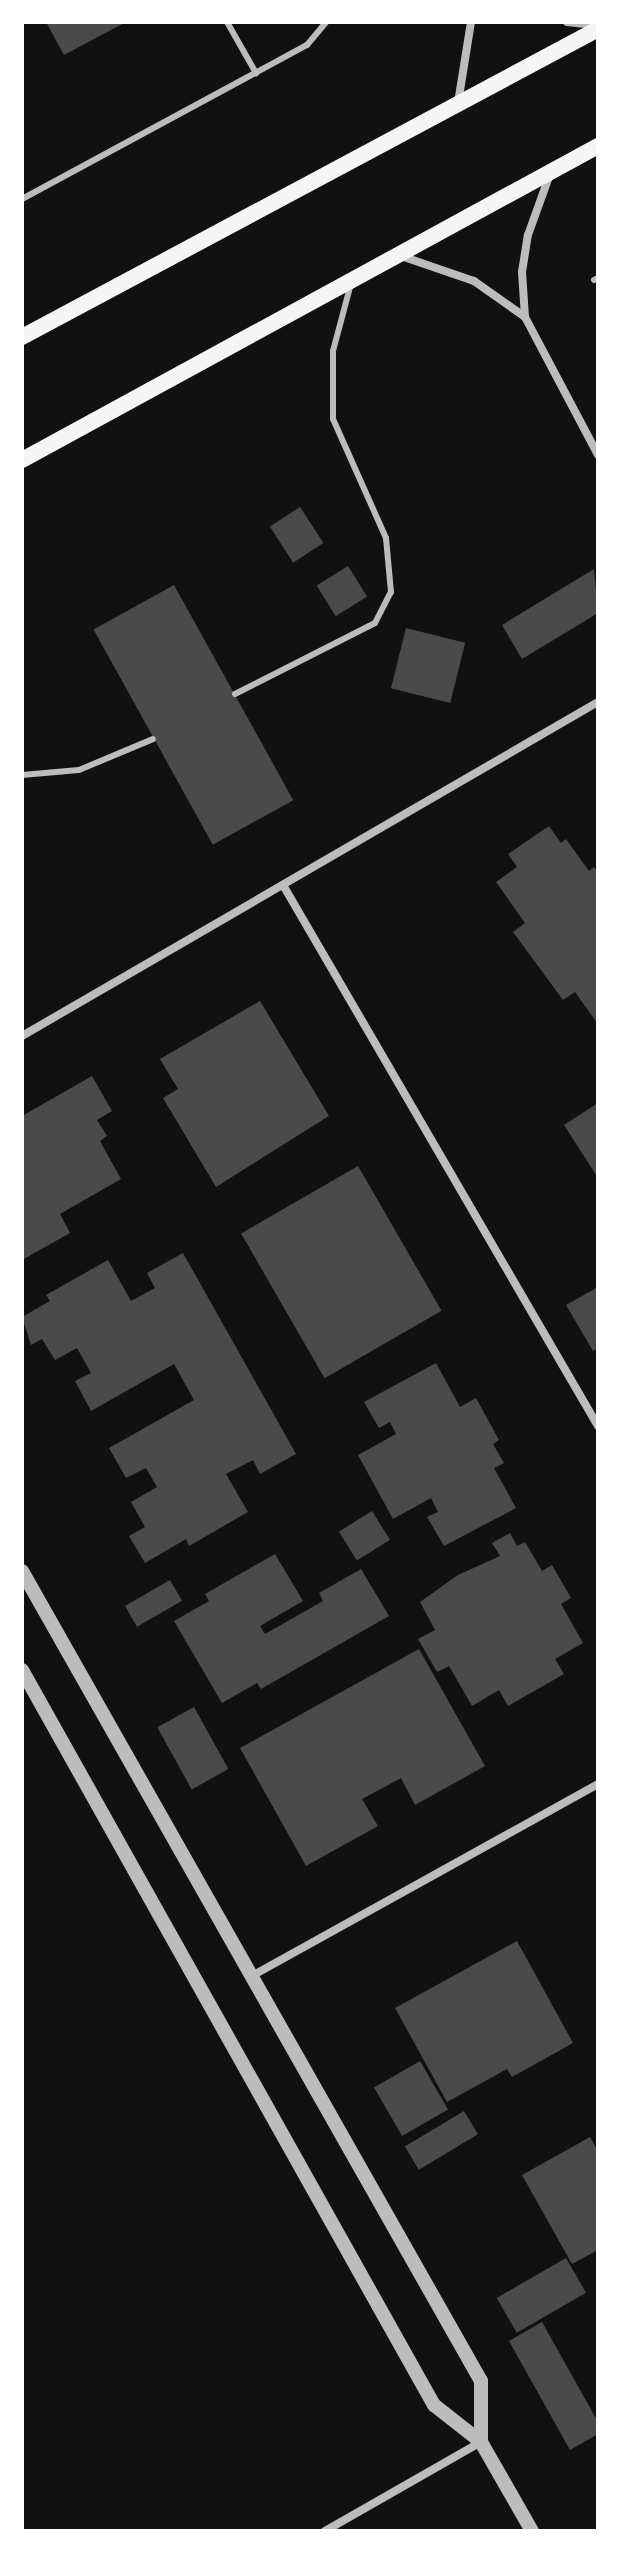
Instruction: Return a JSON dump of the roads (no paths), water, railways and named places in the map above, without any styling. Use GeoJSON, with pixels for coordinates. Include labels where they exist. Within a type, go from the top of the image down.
{"type":"FeatureCollection","features":[{"type":"Feature","properties":{"kind":"main road"},"geometry":{"type":"LineString","coordinates":[[22,337],[598,27]]}},
{"type":"Feature","properties":{"kind":"main road"},"geometry":{"type":"LineString","coordinates":[[22,460],[598,146]]}},
{"type":"Feature","properties":{"kind":"street"},"geometry":{"type":"LineString","coordinates":[[458,103],[471,22]]}},
{"type":"Feature","properties":{"kind":"street"},"geometry":{"type":"LineString","coordinates":[[567,22],[598,27]]}},
{"type":"Feature","properties":{"kind":"street"},"geometry":{"type":"LineString","coordinates":[[551,171],[528,235],[522,272],[525,317],[598,455]]}},
{"type":"Feature","properties":{"kind":"street"},"geometry":{"type":"LineString","coordinates":[[396,255],[474,281],[525,317]]}},
{"type":"Feature","properties":{"kind":"street"},"geometry":{"type":"LineString","coordinates":[[22,1036],[598,702]]}},
{"type":"Feature","properties":{"kind":"street"},"geometry":{"type":"LineString","coordinates":[[283,885],[598,1426]]}},
{"type":"Feature","properties":{"kind":"street"},"geometry":{"type":"LineString","coordinates":[[22,1571],[481,2381],[481,2442]]}},
{"type":"Feature","properties":{"kind":"street"},"geometry":{"type":"LineString","coordinates":[[22,1670],[434,2405],[481,2442],[532,2531]]}},
{"type":"Feature","properties":{"kind":"street"},"geometry":{"type":"LineString","coordinates":[[250,1977],[598,1784]]}},
{"type":"Feature","properties":{"kind":"street"},"geometry":{"type":"LineString","coordinates":[[325,2531],[481,2442]]}},
{"type":"Feature","properties":{"kind":"lane"},"geometry":{"type":"LineString","coordinates":[[227,22],[256,73]]}},
{"type":"Feature","properties":{"kind":"lane"},"geometry":{"type":"LineString","coordinates":[[22,199],[307,45],[326,22]]}},
{"type":"Feature","properties":{"kind":"lane"},"geometry":{"type":"LineString","coordinates":[[235,694],[375,623],[391,592],[386,538],[333,419],[333,351],[341,307],[354,279]]}},
{"type":"Feature","properties":{"kind":"lane"},"geometry":{"type":"LineString","coordinates":[[22,775],[79,770],[153,739]]}}]}
